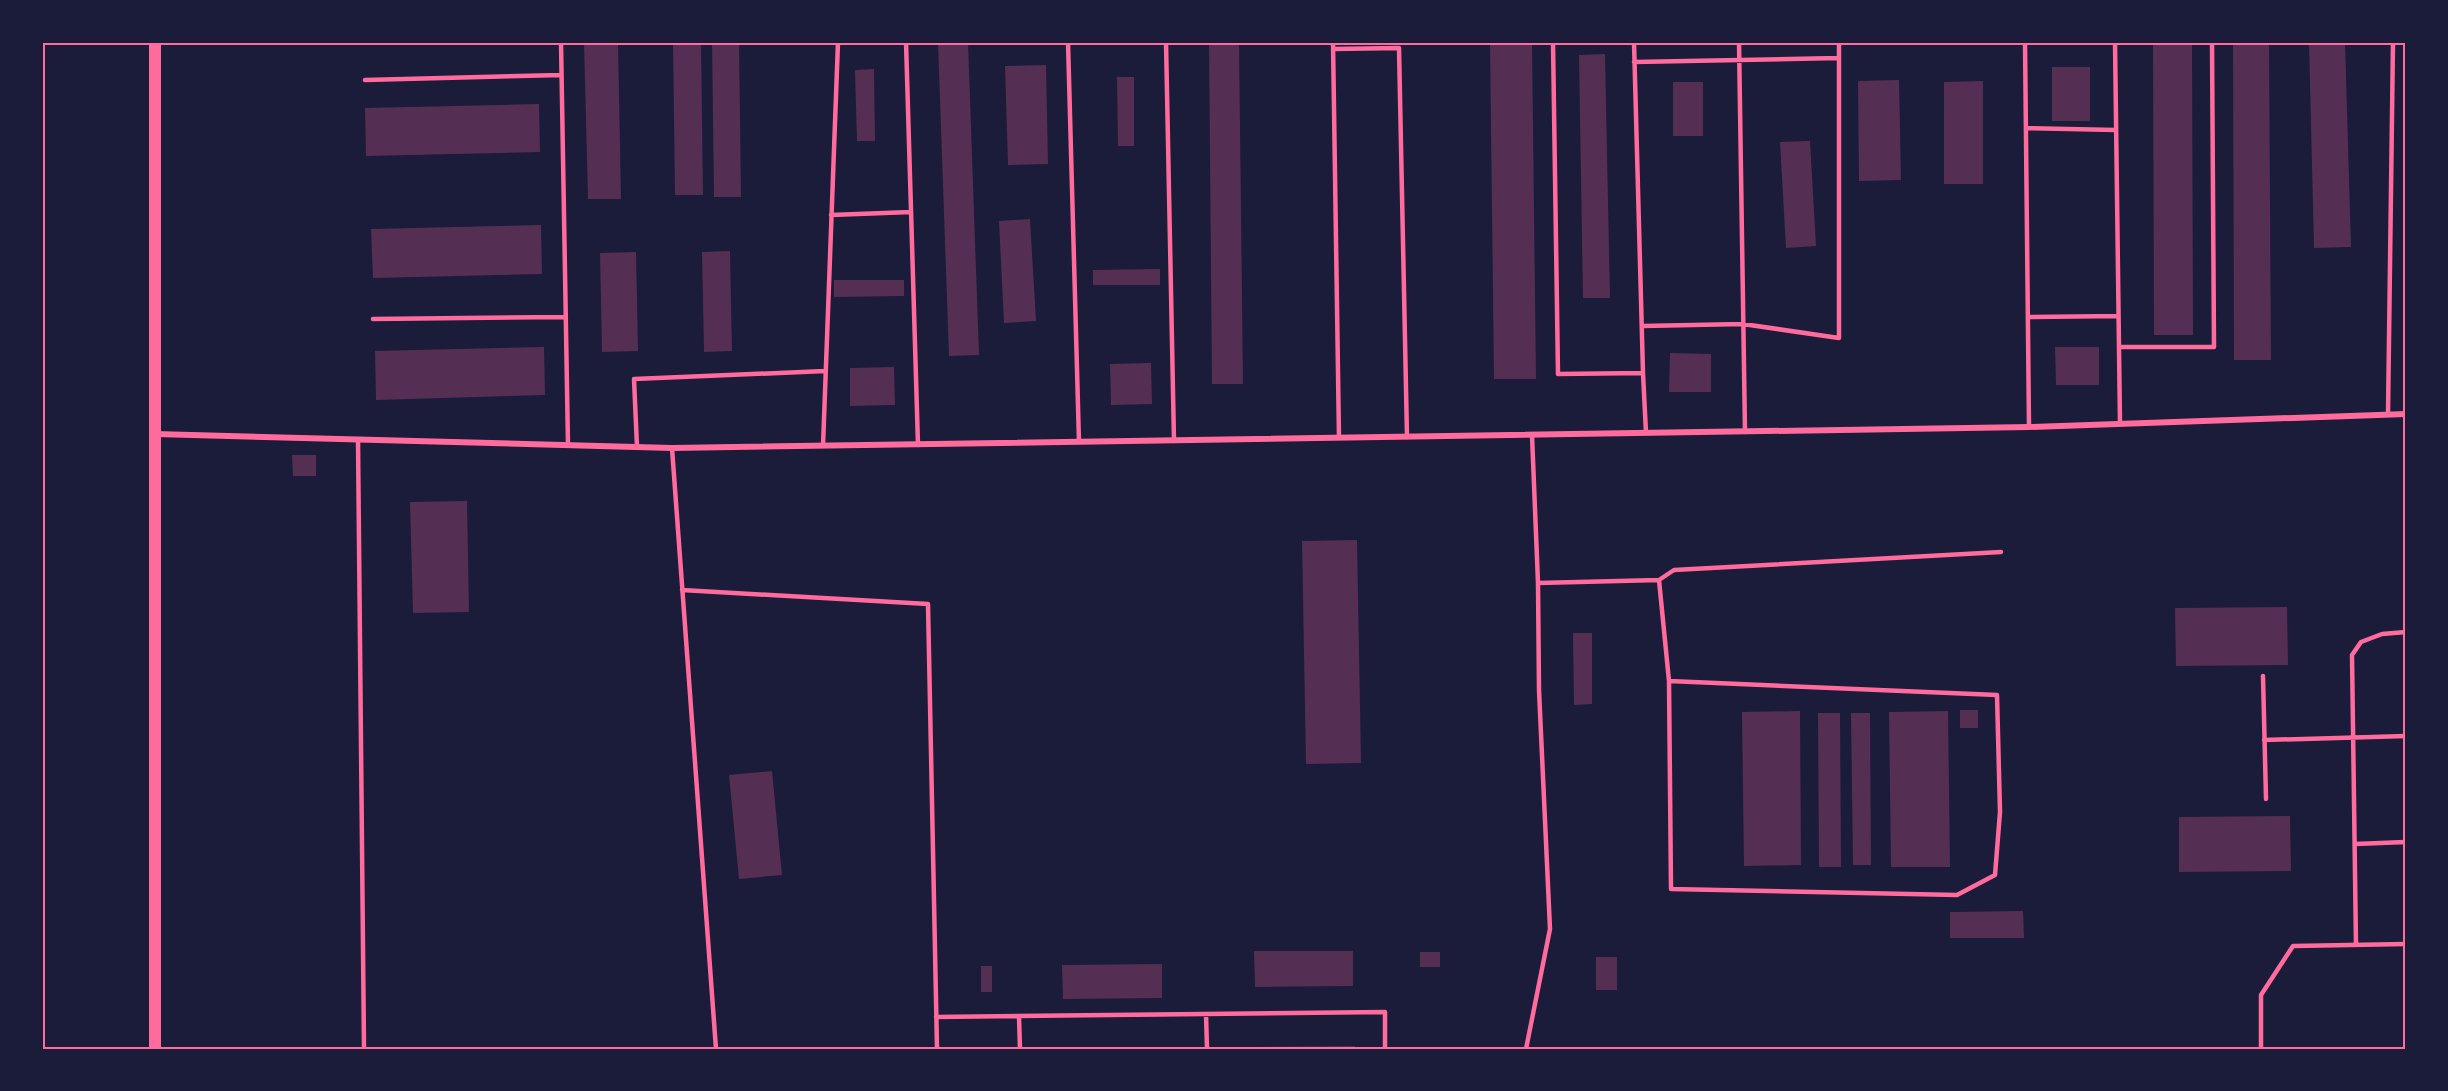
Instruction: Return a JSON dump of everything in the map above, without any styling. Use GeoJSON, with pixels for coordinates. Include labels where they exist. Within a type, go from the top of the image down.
{"type":"FeatureCollection","features":[{"type":"Feature","properties":{"kind":"main road"},"geometry":{"type":"LineString","coordinates":[[155,42],[155,1049]]}},
{"type":"Feature","properties":{"kind":"street"},"geometry":{"type":"LineString","coordinates":[[154,434],[672,448],[2029,427],[2406,414]]}},
{"type":"Feature","properties":{"kind":"lane"},"geometry":{"type":"LineString","coordinates":[[561,42],[568,445]]}},
{"type":"Feature","properties":{"kind":"lane"},"geometry":{"type":"LineString","coordinates":[[823,446],[838,42]]}},
{"type":"Feature","properties":{"kind":"lane"},"geometry":{"type":"LineString","coordinates":[[906,42],[918,445]]}},
{"type":"Feature","properties":{"kind":"lane"},"geometry":{"type":"LineString","coordinates":[[1068,42],[1079,442]]}},
{"type":"Feature","properties":{"kind":"lane"},"geometry":{"type":"LineString","coordinates":[[1166,42],[1174,441]]}},
{"type":"Feature","properties":{"kind":"lane"},"geometry":{"type":"LineString","coordinates":[[1333,42],[1339,438]]}},
{"type":"Feature","properties":{"kind":"lane"},"geometry":{"type":"LineString","coordinates":[[1553,42],[1558,374],[1643,374]]}},
{"type":"Feature","properties":{"kind":"lane"},"geometry":{"type":"LineString","coordinates":[[1634,42],[1646,433]]}},
{"type":"Feature","properties":{"kind":"lane"},"geometry":{"type":"LineString","coordinates":[[1739,42],[1745,432]]}},
{"type":"Feature","properties":{"kind":"lane"},"geometry":{"type":"LineString","coordinates":[[1642,326],[1743,324],[1839,338],[1839,42]]}},
{"type":"Feature","properties":{"kind":"lane"},"geometry":{"type":"LineString","coordinates":[[2025,42],[2029,427]]}},
{"type":"Feature","properties":{"kind":"lane"},"geometry":{"type":"LineString","coordinates":[[2115,42],[2120,424]]}},
{"type":"Feature","properties":{"kind":"lane"},"geometry":{"type":"LineString","coordinates":[[2119,347],[2214,347],[2212,42]]}},
{"type":"Feature","properties":{"kind":"lane"},"geometry":{"type":"LineString","coordinates":[[2388,414],[2393,42]]}},
{"type":"Feature","properties":{"kind":"lane"},"geometry":{"type":"LineString","coordinates":[[1333,49],[1399,48],[1407,438]]}},
{"type":"Feature","properties":{"kind":"lane"},"geometry":{"type":"LineString","coordinates":[[1634,62],[1839,58]]}},
{"type":"Feature","properties":{"kind":"lane"},"geometry":{"type":"LineString","coordinates":[[365,80],[561,75]]}},
{"type":"Feature","properties":{"kind":"lane"},"geometry":{"type":"LineString","coordinates":[[2026,128],[2116,130]]}},
{"type":"Feature","properties":{"kind":"lane"},"geometry":{"type":"LineString","coordinates":[[831,216],[911,212]]}},
{"type":"Feature","properties":{"kind":"lane"},"geometry":{"type":"LineString","coordinates":[[2028,317],[2118,316]]}},
{"type":"Feature","properties":{"kind":"lane"},"geometry":{"type":"LineString","coordinates":[[373,319],[566,317]]}},
{"type":"Feature","properties":{"kind":"lane"},"geometry":{"type":"LineString","coordinates":[[637,447],[634,378],[825,371]]}},
{"type":"Feature","properties":{"kind":"lane"},"geometry":{"type":"LineString","coordinates":[[1526,1049],[1550,929],[1539,690],[1538,583],[1532,435]]}},
{"type":"Feature","properties":{"kind":"lane"},"geometry":{"type":"LineString","coordinates":[[358,439],[364,1049]]}},
{"type":"Feature","properties":{"kind":"lane"},"geometry":{"type":"LineString","coordinates":[[672,448],[716,1049]]}},
{"type":"Feature","properties":{"kind":"lane"},"geometry":{"type":"LineString","coordinates":[[1538,583],[1659,580],[1674,570],[2001,552]]}},
{"type":"Feature","properties":{"kind":"lane"},"geometry":{"type":"LineString","coordinates":[[1659,580],[1669,681],[1671,889],[1957,895],[1995,875],[2000,812],[1997,695],[1669,681]]}},
{"type":"Feature","properties":{"kind":"lane"},"geometry":{"type":"LineString","coordinates":[[682,590],[928,604],[937,1049]]}},
{"type":"Feature","properties":{"kind":"lane"},"geometry":{"type":"LineString","coordinates":[[2356,945],[2352,656],[2361,642],[2382,634],[2406,632]]}},
{"type":"Feature","properties":{"kind":"lane"},"geometry":{"type":"LineString","coordinates":[[2263,676],[2266,800]]}},
{"type":"Feature","properties":{"kind":"lane"},"geometry":{"type":"LineString","coordinates":[[2264,740],[2406,736]]}},
{"type":"Feature","properties":{"kind":"lane"},"geometry":{"type":"LineString","coordinates":[[2355,844],[2406,842]]}},
{"type":"Feature","properties":{"kind":"lane"},"geometry":{"type":"LineString","coordinates":[[2261,1049],[2260,995],[2293,946],[2406,944]]}},
{"type":"Feature","properties":{"kind":"lane"},"geometry":{"type":"LineString","coordinates":[[936,1017],[1385,1012],[1385,1049]]}},
{"type":"Feature","properties":{"kind":"lane"},"geometry":{"type":"LineString","coordinates":[[1206,1014],[1207,1049]]}},
{"type":"Feature","properties":{"kind":"lane"},"geometry":{"type":"LineString","coordinates":[[1019,1017],[1020,1049]]}},
{"type":"Feature","properties":{"kind":"building"},"geometry":{"type":"Polygon","coordinates":[[[584,42],[618,42],[621,199],[588,199],[584,42]]]}},
{"type":"Feature","properties":{"kind":"building"},"geometry":{"type":"Polygon","coordinates":[[[673,42],[701,42],[703,195],[675,195],[673,42]]]}},
{"type":"Feature","properties":{"kind":"building"},"geometry":{"type":"Polygon","coordinates":[[[712,42],[739,42],[741,197],[714,197],[712,42]]]}},
{"type":"Feature","properties":{"kind":"building"},"geometry":{"type":"Polygon","coordinates":[[[938,42],[968,42],[979,355],[949,356],[938,42]]]}},
{"type":"Feature","properties":{"kind":"building"},"geometry":{"type":"Polygon","coordinates":[[[1209,42],[1239,42],[1243,384],[1212,384],[1209,42]]]}},
{"type":"Feature","properties":{"kind":"building"},"geometry":{"type":"Polygon","coordinates":[[[2153,42],[2192,42],[2193,335],[2154,335],[2153,42]]]}},
{"type":"Feature","properties":{"kind":"building"},"geometry":{"type":"Polygon","coordinates":[[[2233,42],[2269,42],[2271,360],[2234,360],[2233,42]]]}},
{"type":"Feature","properties":{"kind":"building"},"geometry":{"type":"Polygon","coordinates":[[[2309,42],[2345,42],[2351,247],[2314,248],[2309,42]]]}},
{"type":"Feature","properties":{"kind":"building"},"geometry":{"type":"Polygon","coordinates":[[[1532,43],[1536,379],[1494,379],[1490,44],[1532,43]]]}},
{"type":"Feature","properties":{"kind":"building"},"geometry":{"type":"Polygon","coordinates":[[[1605,54],[1610,298],[1583,298],[1579,55],[1605,54]]]}},
{"type":"Feature","properties":{"kind":"building"},"geometry":{"type":"Polygon","coordinates":[[[1046,65],[1048,164],[1008,165],[1005,66],[1046,65]]]}},
{"type":"Feature","properties":{"kind":"building"},"geometry":{"type":"Polygon","coordinates":[[[2052,67],[2090,67],[2090,121],[2052,121],[2052,67]]]}},
{"type":"Feature","properties":{"kind":"building"},"geometry":{"type":"Polygon","coordinates":[[[874,69],[875,141],[857,141],[855,70],[874,69]]]}},
{"type":"Feature","properties":{"kind":"building"},"geometry":{"type":"Polygon","coordinates":[[[1117,77],[1134,77],[1134,146],[1118,146],[1117,77]]]}},
{"type":"Feature","properties":{"kind":"building"},"geometry":{"type":"Polygon","coordinates":[[[1899,80],[1901,180],[1859,181],[1858,81],[1899,80]]]}},
{"type":"Feature","properties":{"kind":"building"},"geometry":{"type":"Polygon","coordinates":[[[1983,81],[1983,184],[1944,184],[1944,82],[1983,81]]]}},
{"type":"Feature","properties":{"kind":"building"},"geometry":{"type":"Polygon","coordinates":[[[1673,82],[1703,82],[1703,136],[1673,136],[1673,82]]]}},
{"type":"Feature","properties":{"kind":"building"},"geometry":{"type":"Polygon","coordinates":[[[539,104],[540,152],[366,156],[365,108],[539,104]]]}},
{"type":"Feature","properties":{"kind":"building"},"geometry":{"type":"Polygon","coordinates":[[[1810,141],[1816,246],[1786,248],[1780,142],[1810,141]]]}},
{"type":"Feature","properties":{"kind":"building"},"geometry":{"type":"Polygon","coordinates":[[[1030,219],[1036,321],[1004,323],[999,221],[1030,219]]]}},
{"type":"Feature","properties":{"kind":"building"},"geometry":{"type":"Polygon","coordinates":[[[541,225],[542,274],[373,278],[371,229],[541,225]]]}},
{"type":"Feature","properties":{"kind":"building"},"geometry":{"type":"Polygon","coordinates":[[[730,251],[732,351],[704,352],[702,252],[730,251]]]}},
{"type":"Feature","properties":{"kind":"building"},"geometry":{"type":"Polygon","coordinates":[[[636,252],[638,351],[602,352],[600,253],[636,252]]]}},
{"type":"Feature","properties":{"kind":"building"},"geometry":{"type":"Polygon","coordinates":[[[1160,269],[1160,285],[1093,285],[1093,270],[1160,269]]]}},
{"type":"Feature","properties":{"kind":"building"},"geometry":{"type":"Polygon","coordinates":[[[834,280],[904,280],[904,296],[834,297],[834,280]]]}},
{"type":"Feature","properties":{"kind":"building"},"geometry":{"type":"Polygon","coordinates":[[[544,347],[545,395],[376,400],[375,351],[544,347]]]}},
{"type":"Feature","properties":{"kind":"building"},"geometry":{"type":"Polygon","coordinates":[[[2055,347],[2099,347],[2099,385],[2056,385],[2055,347]]]}},
{"type":"Feature","properties":{"kind":"building"},"geometry":{"type":"Polygon","coordinates":[[[1670,353],[1711,354],[1711,392],[1669,392],[1670,353]]]}},
{"type":"Feature","properties":{"kind":"building"},"geometry":{"type":"Polygon","coordinates":[[[1151,363],[1152,404],[1111,405],[1110,364],[1151,363]]]}},
{"type":"Feature","properties":{"kind":"building"},"geometry":{"type":"Polygon","coordinates":[[[894,367],[895,405],[850,406],[850,368],[894,367]]]}},
{"type":"Feature","properties":{"kind":"building"},"geometry":{"type":"Polygon","coordinates":[[[292,455],[316,455],[316,476],[293,476],[292,455]]]}},
{"type":"Feature","properties":{"kind":"building"},"geometry":{"type":"Polygon","coordinates":[[[467,501],[469,612],[413,613],[410,502],[467,501]]]}},
{"type":"Feature","properties":{"kind":"building"},"geometry":{"type":"Polygon","coordinates":[[[1357,540],[1361,763],[1306,764],[1302,541],[1357,540]]]}},
{"type":"Feature","properties":{"kind":"building"},"geometry":{"type":"Polygon","coordinates":[[[2287,607],[2288,665],[2176,666],[2175,608],[2287,607]]]}},
{"type":"Feature","properties":{"kind":"building"},"geometry":{"type":"Polygon","coordinates":[[[1573,633],[1592,633],[1592,704],[1574,705],[1573,633]]]}},
{"type":"Feature","properties":{"kind":"building"},"geometry":{"type":"Polygon","coordinates":[[[1960,710],[1978,710],[1978,728],[1960,728],[1960,710]]]}},
{"type":"Feature","properties":{"kind":"building"},"geometry":{"type":"Polygon","coordinates":[[[1800,711],[1801,865],[1744,866],[1742,712],[1800,711]]]}},
{"type":"Feature","properties":{"kind":"building"},"geometry":{"type":"Polygon","coordinates":[[[1948,711],[1950,867],[1891,867],[1889,712],[1948,711]]]}},
{"type":"Feature","properties":{"kind":"building"},"geometry":{"type":"Polygon","coordinates":[[[1818,713],[1840,713],[1841,867],[1819,867],[1818,713]]]}},
{"type":"Feature","properties":{"kind":"building"},"geometry":{"type":"Polygon","coordinates":[[[1851,713],[1870,713],[1871,865],[1853,865],[1851,713]]]}},
{"type":"Feature","properties":{"kind":"building"},"geometry":{"type":"Polygon","coordinates":[[[772,771],[782,875],[739,879],[729,775],[772,771]]]}},
{"type":"Feature","properties":{"kind":"building"},"geometry":{"type":"Polygon","coordinates":[[[2290,816],[2291,871],[2179,872],[2179,817],[2290,816]]]}},
{"type":"Feature","properties":{"kind":"building"},"geometry":{"type":"Polygon","coordinates":[[[2023,911],[2024,938],[1950,938],[1950,912],[2023,911]]]}},
{"type":"Feature","properties":{"kind":"building"},"geometry":{"type":"Polygon","coordinates":[[[1254,951],[1353,951],[1353,986],[1255,987],[1254,951]]]}},
{"type":"Feature","properties":{"kind":"building"},"geometry":{"type":"Polygon","coordinates":[[[1420,952],[1440,952],[1440,967],[1420,967],[1420,952]]]}},
{"type":"Feature","properties":{"kind":"building"},"geometry":{"type":"Polygon","coordinates":[[[1596,957],[1617,957],[1617,990],[1596,990],[1596,957]]]}},
{"type":"Feature","properties":{"kind":"building"},"geometry":{"type":"Polygon","coordinates":[[[1162,964],[1162,998],[1063,999],[1062,965],[1162,964]]]}},
{"type":"Feature","properties":{"kind":"building"},"geometry":{"type":"Polygon","coordinates":[[[981,966],[992,966],[992,992],[981,992],[981,966]]]}},
{"type":"Feature","properties":{"kind":"building"},"geometry":{"type":"Polygon","coordinates":[[[1355,1046],[1355,1049],[1254,1049],[1254,1047],[1355,1046]]]}}]}
